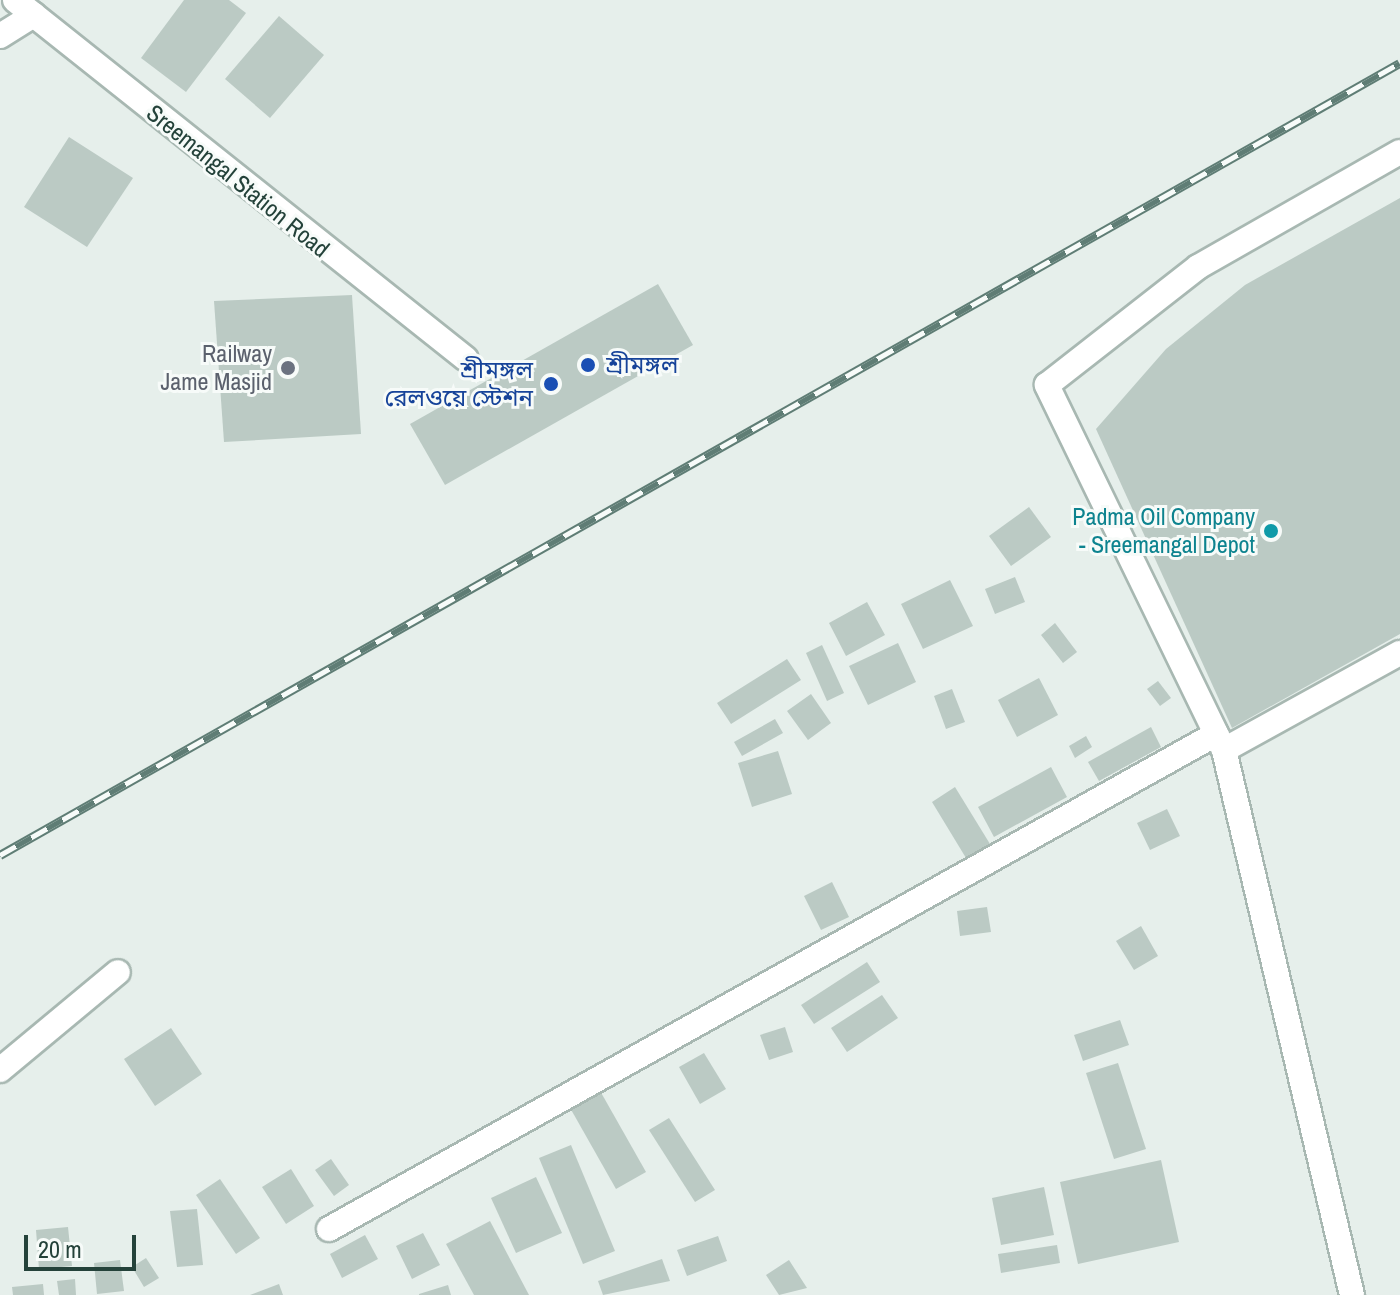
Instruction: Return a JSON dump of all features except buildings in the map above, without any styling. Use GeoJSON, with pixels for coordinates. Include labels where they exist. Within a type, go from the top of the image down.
{"type":"FeatureCollection","features":[{"type":"Feature","properties":{"kind":"street"},"geometry":{"type":"LineString","coordinates":[[0,36],[24,8]]}},
{"type":"Feature","properties":{"kind":"street","name":"Sreemangal Station Road"},"geometry":{"type":"LineString","coordinates":[[24,8],[466,359]]}},
{"type":"Feature","properties":{"kind":"street"},"geometry":{"type":"LineString","coordinates":[[1352,1295],[1220,742],[1047,385],[1198,267],[1400,152]]}},
{"type":"Feature","properties":{"kind":"street"},"geometry":{"type":"LineString","coordinates":[[329,1229],[1220,742],[1400,653]]}},
{"type":"Feature","properties":{"kind":"street"},"geometry":{"type":"LineString","coordinates":[[0,1070],[118,972]]}},
{"type":"Feature","properties":{"kind":"railway"},"geometry":{"type":"LineString","coordinates":[[0,855],[1400,63]]}},
{"type":"Feature","properties":{"kind":"place","name":"শ্রীমঙ্গল"},"geometry":{"type":"Point","coordinates":[588,365]}},
{"type":"Feature","properties":{"kind":"place","name":"Railway Jame Masjid"},"geometry":{"type":"Point","coordinates":[288,368]}},
{"type":"Feature","properties":{"kind":"place","name":"শ্রীমঙ্গল রেলওয়ে স্টেশন"},"geometry":{"type":"Point","coordinates":[551,384]}},
{"type":"Feature","properties":{"kind":"place","name":"Padma Oil Company - Sreemangal Depot"},"geometry":{"type":"Point","coordinates":[1271,531]}}]}
